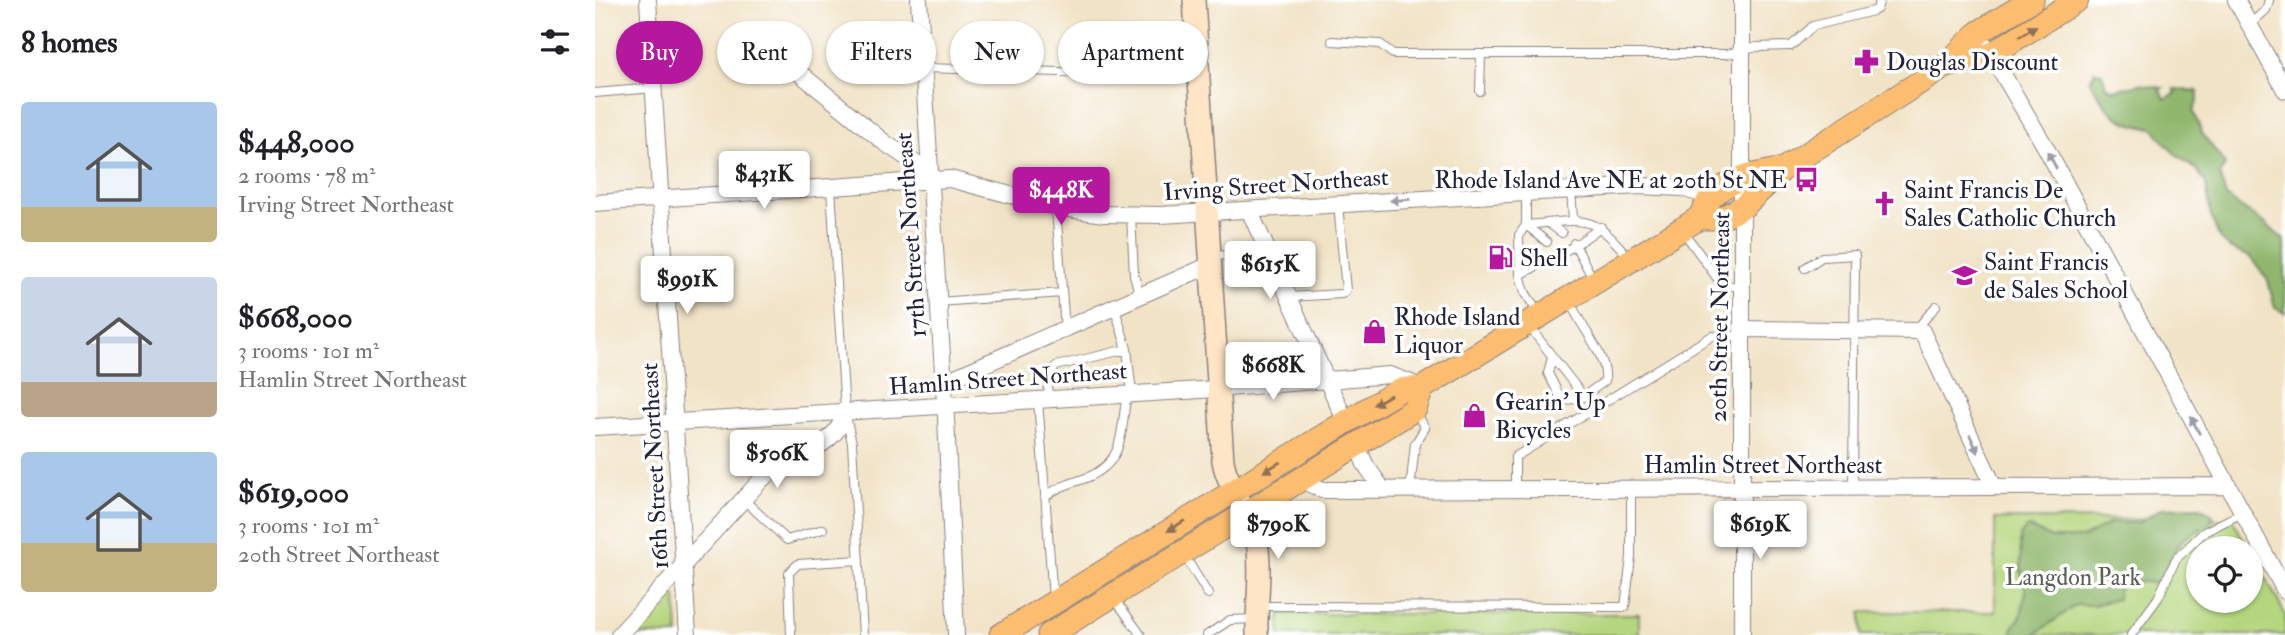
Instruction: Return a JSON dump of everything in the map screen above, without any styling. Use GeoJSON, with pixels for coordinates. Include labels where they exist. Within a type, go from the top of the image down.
{"type":"FeatureCollection","features":[{"type":"Feature","properties":{"kind":"main road"},"geometry":{"type":"LineString","coordinates":[[1194,0],[1195,21]]}},
{"type":"Feature","properties":{"kind":"main road"},"geometry":{"type":"LineString","coordinates":[[1944,67],[1992,54],[2077,0]]}},
{"type":"Feature","properties":{"kind":"main road"},"geometry":{"type":"LineString","coordinates":[[1049,635],[1072,628],[1113,596],[1246,512],[1358,446],[1418,399],[1533,320],[1594,282],[1690,224],[1722,218],[1744,205],[1783,169],[1944,67],[1979,32],[2023,2]]}},
{"type":"Feature","properties":{"kind":"main road"},"geometry":{"type":"LineString","coordinates":[[1199,84],[1223,461],[1257,542],[1257,620]]}},
{"type":"Feature","properties":{"kind":"main road"},"geometry":{"type":"LineString","coordinates":[[1690,224],[1711,197],[1744,177],[1783,169]]}},
{"type":"Feature","properties":{"kind":"main road"},"geometry":{"type":"LineString","coordinates":[[1001,635],[1234,489],[1400,390],[1418,399]]}},
{"type":"Feature","properties":{"kind":"street","name":"16th Street Northeast"},"geometry":{"type":"LineString","coordinates":[[648,0],[688,635]]}},
{"type":"Feature","properties":{"kind":"street","name":"17th Street Northeast"},"geometry":{"type":"LineString","coordinates":[[919,0],[920,21]]}},
{"type":"Feature","properties":{"kind":"street","name":"20th Street Northeast"},"geometry":{"type":"LineString","coordinates":[[1742,0],[1742,635]]}},
{"type":"Feature","properties":{"kind":"street"},"geometry":{"type":"LineString","coordinates":[[2236,0],[2285,90]]}},
{"type":"Feature","properties":{"kind":"street"},"geometry":{"type":"LineString","coordinates":[[1979,32],[2046,148],[2285,591]]}},
{"type":"Feature","properties":{"kind":"street"},"geometry":{"type":"LineString","coordinates":[[812,83],[885,143],[918,165],[930,181]]}},
{"type":"Feature","properties":{"kind":"street","name":"17th Street Northeast"},"geometry":{"type":"LineString","coordinates":[[924,84],[944,382],[956,635]]}},
{"type":"Feature","properties":{"kind":"street","name":"Irving Street Northeast"},"geometry":{"type":"LineString","coordinates":[[595,203],[954,180],[1056,207],[1131,215],[1207,213],[1658,185],[1682,188],[1711,197]]}},
{"type":"Feature","properties":{"kind":"street"},"geometry":{"type":"LineString","coordinates":[[1249,210],[1346,422]]}},
{"type":"Feature","properties":{"kind":"street"},"geometry":{"type":"LineString","coordinates":[[944,382],[1065,332],[1210,261]]}},
{"type":"Feature","properties":{"kind":"street"},"geometry":{"type":"LineString","coordinates":[[1742,333],[1922,331],[1994,487]]}},
{"type":"Feature","properties":{"kind":"street","name":"Hamlin Street Northeast"},"geometry":{"type":"LineString","coordinates":[[595,427],[1218,389],[1390,375],[1418,399]]}},
{"type":"Feature","properties":{"kind":"street"},"geometry":{"type":"LineString","coordinates":[[619,635],[743,499],[780,465],[832,436],[842,426],[845,412]]}},
{"type":"Feature","properties":{"kind":"street"},"geometry":{"type":"LineString","coordinates":[[1358,446],[1365,464],[1383,490]]}},
{"type":"Feature","properties":{"kind":"street","name":"Hamlin Street Northeast"},"geometry":{"type":"LineString","coordinates":[[1303,480],[1322,490],[2226,486]]}},
{"type":"Feature","properties":{"kind":"lane"},"geometry":{"type":"LineString","coordinates":[[1332,41],[1380,44],[1393,54],[1742,52],[1757,47],[1791,46],[1813,26],[1873,11],[1877,9],[1880,0]]}},
{"type":"Feature","properties":{"kind":"lane"},"geometry":{"type":"LineString","coordinates":[[2249,25],[2266,10],[2269,0]]}},
{"type":"Feature","properties":{"kind":"lane"},"geometry":{"type":"LineString","coordinates":[[1480,91],[1481,55]]}},
{"type":"Feature","properties":{"kind":"lane"},"geometry":{"type":"LineString","coordinates":[[936,68],[1058,72]]}},
{"type":"Feature","properties":{"kind":"lane"},"geometry":{"type":"LineString","coordinates":[[595,93],[654,88]]}},
{"type":"Feature","properties":{"kind":"lane"},"geometry":{"type":"LineString","coordinates":[[831,188],[845,412],[852,443],[863,635]]}},
{"type":"Feature","properties":{"kind":"lane"},"geometry":{"type":"LineString","coordinates":[[1571,189],[1573,220]]}},
{"type":"Feature","properties":{"kind":"lane"},"geometry":{"type":"LineString","coordinates":[[1526,192],[1527,225],[1519,235],[1520,275],[1533,320],[1552,357],[1584,397]]}},
{"type":"Feature","properties":{"kind":"lane"},"geometry":{"type":"LineString","coordinates":[[1289,297],[1342,294],[1346,290],[1338,204]]}},
{"type":"Feature","properties":{"kind":"lane"},"geometry":{"type":"LineString","coordinates":[[1056,207],[1065,332]]}},
{"type":"Feature","properties":{"kind":"lane"},"geometry":{"type":"LineString","coordinates":[[1131,215],[1133,275],[1140,297]]}},
{"type":"Feature","properties":{"kind":"lane"},"geometry":{"type":"LineString","coordinates":[[1527,225],[1573,220],[1601,227],[1630,260]]}},
{"type":"Feature","properties":{"kind":"lane"},"geometry":{"type":"LineString","coordinates":[[1548,223],[1562,233]]}},
{"type":"Feature","properties":{"kind":"lane"},"geometry":{"type":"LineString","coordinates":[[1690,224],[1722,285],[1743,287]]}},
{"type":"Feature","properties":{"kind":"lane"},"geometry":{"type":"LineString","coordinates":[[1527,225],[1547,242]]}},
{"type":"Feature","properties":{"kind":"lane"},"geometry":{"type":"LineString","coordinates":[[1520,275],[1601,227]]}},
{"type":"Feature","properties":{"kind":"lane"},"geometry":{"type":"LineString","coordinates":[[1210,261],[1265,245]]}},
{"type":"Feature","properties":{"kind":"lane"},"geometry":{"type":"LineString","coordinates":[[1571,246],[1594,282]]}},
{"type":"Feature","properties":{"kind":"lane"},"geometry":{"type":"LineString","coordinates":[[1805,268],[1822,257],[1855,255],[1857,331],[1853,488]]}},
{"type":"Feature","properties":{"kind":"lane"},"geometry":{"type":"LineString","coordinates":[[939,302],[1062,292]]}},
{"type":"Feature","properties":{"kind":"lane"},"geometry":{"type":"LineString","coordinates":[[1552,357],[1548,373],[1559,395],[1566,400],[1584,397],[1601,386],[1606,372],[1602,357],[1577,322],[1569,299]]}},
{"type":"Feature","properties":{"kind":"lane"},"geometry":{"type":"LineString","coordinates":[[1922,331],[1920,325],[1936,306]]}},
{"type":"Feature","properties":{"kind":"lane"},"geometry":{"type":"LineString","coordinates":[[1045,497],[1059,486],[1106,469],[1115,458],[1129,394],[1127,349],[1115,309]]}},
{"type":"Feature","properties":{"kind":"lane"},"geometry":{"type":"LineString","coordinates":[[1515,489],[1515,457],[1712,336],[1742,333]]}},
{"type":"Feature","properties":{"kind":"lane"},"geometry":{"type":"LineString","coordinates":[[1053,603],[1045,497],[1046,377],[1056,366],[1127,349]]}},
{"type":"Feature","properties":{"kind":"lane"},"geometry":{"type":"LineString","coordinates":[[1410,489],[1415,444],[1425,428],[1418,399]]}},
{"type":"Feature","properties":{"kind":"lane"},"geometry":{"type":"LineString","coordinates":[[1207,635],[1230,620],[1625,607],[1631,556],[1631,488]]}},
{"type":"Feature","properties":{"kind":"lane"},"geometry":{"type":"LineString","coordinates":[[743,499],[787,540],[823,529]]}},
{"type":"Feature","properties":{"kind":"lane"},"geometry":{"type":"LineString","coordinates":[[2131,635],[2158,598],[2176,559],[2204,532],[2242,513]]}},
{"type":"Feature","properties":{"kind":"lane"},"geometry":{"type":"LineString","coordinates":[[1183,552],[1208,594]]}},
{"type":"Feature","properties":{"kind":"lane"},"geometry":{"type":"LineString","coordinates":[[791,635],[789,573],[798,564],[859,560]]}},
{"type":"Feature","properties":{"kind":"lane"},"geometry":{"type":"LineString","coordinates":[[1113,596],[1141,635]]}},
{"type":"Feature","properties":{"kind":"green space"},"geometry":{"type":"Polygon","coordinates":[[[2095,71],[2102,73],[2106,86],[2114,90],[2140,84],[2163,88],[2160,90],[2165,99],[2176,93],[2174,89],[2198,91],[2198,101],[2193,111],[2202,133],[2225,164],[2220,175],[2226,197],[2285,241],[2285,313],[2275,308],[2268,281],[2252,258],[2231,249],[2220,239],[2211,217],[2206,183],[2197,170],[2173,152],[2153,128],[2130,124],[2114,115],[2090,81],[2095,71]]]}},
{"type":"Feature","properties":{"kind":"green space"},"geometry":{"type":"Polygon","coordinates":[[[2201,507],[2214,516],[2204,527],[2183,539],[2156,583],[2132,581],[2119,587],[2117,599],[2093,605],[2076,605],[2034,635],[2013,635],[2012,629],[2021,616],[2026,592],[2021,570],[2020,536],[2027,527],[2052,538],[2082,538],[2110,523],[2138,523],[2162,508],[2201,507]]]}},
{"type":"Feature","properties":{"kind":"green space","name":"Langdon Park"},"geometry":{"type":"Polygon","coordinates":[[[1995,519],[2233,520],[2242,536],[2186,536],[2186,613],[2263,613],[2263,573],[2285,614],[2285,635],[1861,635],[1861,612],[1995,612],[1995,519]]]}},
{"type":"Feature","properties":{"kind":"green space"},"geometry":{"type":"Polygon","coordinates":[[[671,592],[676,597],[678,635],[629,635],[671,592]]]}},
{"type":"Feature","properties":{"kind":"green space"},"geometry":{"type":"Polygon","coordinates":[[[1280,614],[1639,614],[1639,635],[1280,635],[1280,614]]]}},
{"type":"Feature","properties":{"kind":"place","name":"Douglas Discount"},"geometry":{"type":"Point","coordinates":[1866,62]}},
{"type":"Feature","properties":{"kind":"place","name":"Rhode Island Ave NE at 20th St NE"},"geometry":{"type":"Point","coordinates":[1807,180]}},
{"type":"Feature","properties":{"kind":"place","name":"Saint Francis De Sales Catholic Church"},"geometry":{"type":"Point","coordinates":[1884,204]}},
{"type":"Feature","properties":{"kind":"place","name":"Shell"},"geometry":{"type":"Point","coordinates":[1500,258]}},
{"type":"Feature","properties":{"kind":"place","name":"Saint Francis de Sales School"},"geometry":{"type":"Point","coordinates":[1964,276]}},
{"type":"Feature","properties":{"kind":"place","name":"Rhode Island Liquor"},"geometry":{"type":"Point","coordinates":[1374,331]}},
{"type":"Feature","properties":{"kind":"place","name":"Gearin' Up Bicycles"},"geometry":{"type":"Point","coordinates":[1475,416]}}]}
